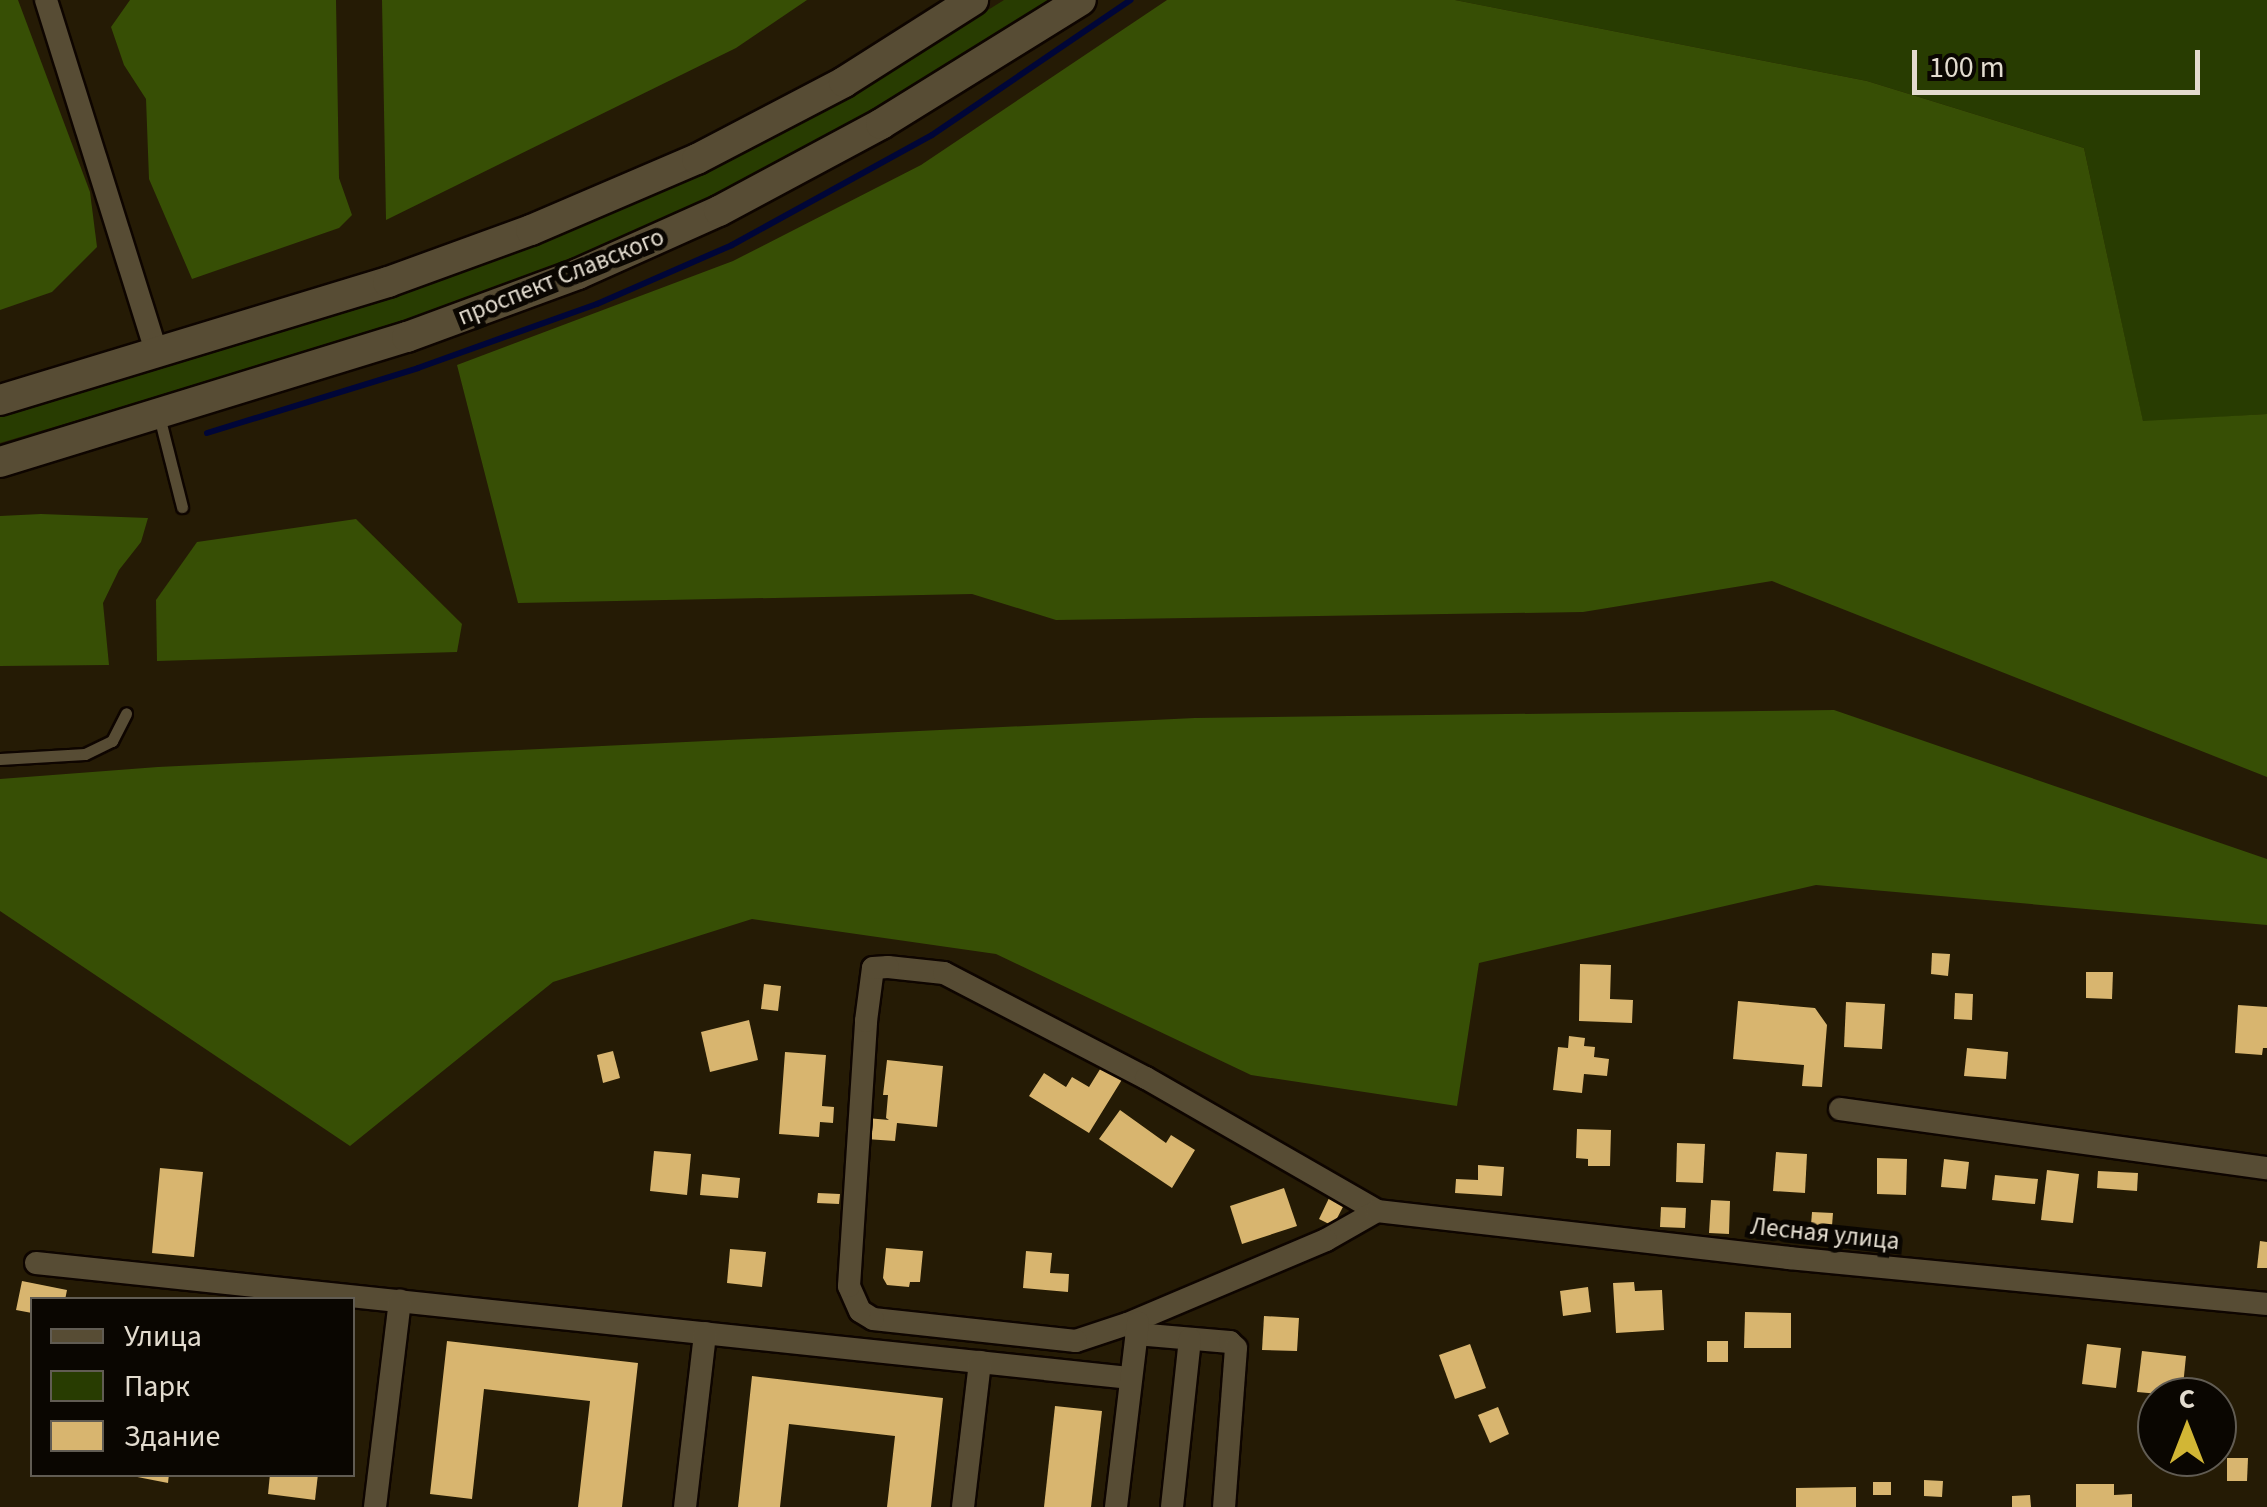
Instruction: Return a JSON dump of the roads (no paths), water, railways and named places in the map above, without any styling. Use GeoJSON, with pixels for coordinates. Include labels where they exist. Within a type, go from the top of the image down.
{"type":"FeatureCollection","features":[{"type":"Feature","properties":{"kind":"main road"},"geometry":{"type":"LineString","coordinates":[[0,400],[442,263],[531,230],[697,159],[844,82],[972,0]]}},
{"type":"Feature","properties":{"kind":"main road","name":"проспект Славского"},"geometry":{"type":"LineString","coordinates":[[0,462],[159,416],[578,274],[719,212],[881,124],[1081,0]]}},
{"type":"Feature","properties":{"kind":"street"},"geometry":{"type":"LineString","coordinates":[[46,0],[157,354]]}},
{"type":"Feature","properties":{"kind":"street"},"geometry":{"type":"LineString","coordinates":[[874,968],[944,973],[1146,1078],[1377,1211],[1326,1240],[1137,1327],[1076,1340],[873,1319],[860,1311],[849,1286],[874,968]]}},
{"type":"Feature","properties":{"kind":"street"},"geometry":{"type":"LineString","coordinates":[[1840,1109],[2267,1168]]}},
{"type":"Feature","properties":{"kind":"street","name":"Лесная улица"},"geometry":{"type":"LineString","coordinates":[[1377,1211],[1789,1258],[2267,1304]]}},
{"type":"Feature","properties":{"kind":"street"},"geometry":{"type":"LineString","coordinates":[[36,1262],[1131,1378]]}},
{"type":"Feature","properties":{"kind":"street"},"geometry":{"type":"LineString","coordinates":[[375,1507],[400,1301]]}},
{"type":"Feature","properties":{"kind":"street"},"geometry":{"type":"LineString","coordinates":[[1137,1327],[1190,1339],[1230,1342],[1239,1356],[1224,1507]]}},
{"type":"Feature","properties":{"kind":"street"},"geometry":{"type":"LineString","coordinates":[[1116,1507],[1137,1327]]}},
{"type":"Feature","properties":{"kind":"street"},"geometry":{"type":"LineString","coordinates":[[685,1507],[705,1334]]}},
{"type":"Feature","properties":{"kind":"street"},"geometry":{"type":"LineString","coordinates":[[1172,1507],[1190,1339]]}},
{"type":"Feature","properties":{"kind":"street"},"geometry":{"type":"LineString","coordinates":[[963,1507],[980,1362]]}},
{"type":"Feature","properties":{"kind":"lane"},"geometry":{"type":"LineString","coordinates":[[159,416],[182,506]]}},
{"type":"Feature","properties":{"kind":"lane"},"geometry":{"type":"LineString","coordinates":[[0,759],[85,754],[112,741],[126,714]]}},
{"type":"Feature","properties":{"kind":"waterway"},"geometry":{"type":"LineString","coordinates":[[207,433],[418,368],[597,304],[732,245],[932,135],[1131,0]]}}]}
